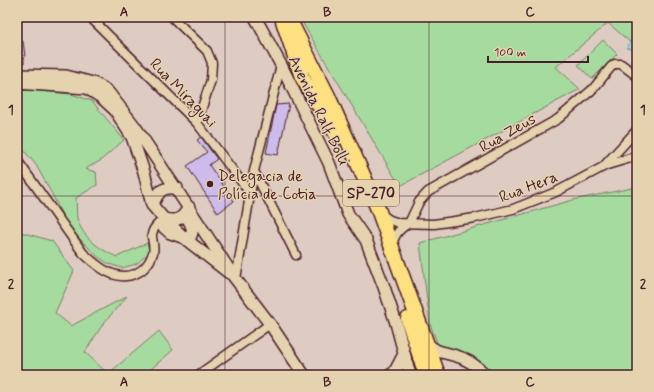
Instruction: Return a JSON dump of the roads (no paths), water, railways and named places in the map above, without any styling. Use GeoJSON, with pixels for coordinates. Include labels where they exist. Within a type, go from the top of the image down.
{"type":"FeatureCollection","features":[{"type":"Feature","properties":{"kind":"highway","name":"SP-270"},"geometry":{"type":"LineString","coordinates":[[284,18],[309,58],[331,103],[379,211],[438,375]]}},
{"type":"Feature","properties":{"kind":"highway","name":"SP-270"},"geometry":{"type":"LineString","coordinates":[[284,18],[291,47],[302,77],[344,147],[384,243],[426,375]]}},
{"type":"Feature","properties":{"kind":"main road","name":"Avenida Ralf Bolli"},"geometry":{"type":"LineString","coordinates":[[255,17],[281,65],[329,163],[348,214],[366,240],[396,323],[410,375]]}},
{"type":"Feature","properties":{"kind":"main road"},"geometry":{"type":"LineString","coordinates":[[17,75],[66,76],[80,79],[101,87],[108,92],[132,122],[177,188],[187,210],[193,231],[192,236],[188,241]]}},
{"type":"Feature","properties":{"kind":"main road"},"geometry":{"type":"LineString","coordinates":[[17,83],[87,88],[101,97],[115,110],[132,137],[144,172],[152,204],[164,219],[188,241],[235,278]]}},
{"type":"Feature","properties":{"kind":"main road"},"geometry":{"type":"LineString","coordinates":[[152,204],[157,194],[162,190],[177,188]]}},
{"type":"Feature","properties":{"kind":"main road"},"geometry":{"type":"LineString","coordinates":[[164,219],[174,221],[180,218],[187,210]]}},
{"type":"Feature","properties":{"kind":"main road"},"geometry":{"type":"LineString","coordinates":[[187,210],[235,278],[270,324],[304,375]]}},
{"type":"Feature","properties":{"kind":"main road"},"geometry":{"type":"LineString","coordinates":[[427,344],[436,351],[453,355],[468,361],[486,375]]}},
{"type":"Feature","properties":{"kind":"main road"},"geometry":{"type":"LineString","coordinates":[[395,374],[404,354]]}},
{"type":"Feature","properties":{"kind":"main road"},"geometry":{"type":"LineString","coordinates":[[438,375],[445,360],[453,355]]}},
{"type":"Feature","properties":{"kind":"street","name":"Rua Miraguai"},"geometry":{"type":"LineString","coordinates":[[90,17],[197,123],[250,193]]}},
{"type":"Feature","properties":{"kind":"street"},"geometry":{"type":"LineString","coordinates":[[172,17],[207,51],[212,63],[211,80],[197,123]]}},
{"type":"Feature","properties":{"kind":"street","name":"Rua Zeus"},"geometry":{"type":"LineString","coordinates":[[409,223],[419,202],[428,192],[558,119],[593,89],[615,64],[620,64],[637,76]]}},
{"type":"Feature","properties":{"kind":"street"},"geometry":{"type":"LineString","coordinates":[[235,278],[254,171],[281,65]]}},
{"type":"Feature","properties":{"kind":"street","name":"Rua Hera"},"geometry":{"type":"LineString","coordinates":[[379,211],[395,222],[434,224],[475,218],[513,209],[556,192],[603,166],[637,130]]}},
{"type":"Feature","properties":{"kind":"street"},"geometry":{"type":"LineString","coordinates":[[603,166],[637,156]]}},
{"type":"Feature","properties":{"kind":"street"},"geometry":{"type":"LineString","coordinates":[[17,160],[83,253],[94,264],[106,271],[119,276],[129,276],[141,271],[149,263],[153,251],[151,237],[152,230],[158,224],[169,234],[188,241]]}},
{"type":"Feature","properties":{"kind":"street"},"geometry":{"type":"LineString","coordinates":[[254,171],[296,255]]}},
{"type":"Feature","properties":{"kind":"street"},"geometry":{"type":"LineString","coordinates":[[392,246],[395,235],[401,228],[409,223]]}},
{"type":"Feature","properties":{"kind":"street"},"geometry":{"type":"LineString","coordinates":[[198,375],[210,372],[270,324]]}},
{"type":"Feature","properties":{"kind":"water"},"geometry":{"type":"Polygon","coordinates":[[[637,32],[637,51],[627,48],[637,32]]]}},
{"type":"Feature","properties":{"kind":"place","name":"Delegacia de Polícia de Cotia"},"geometry":{"type":"Point","coordinates":[210,184]}}]}
